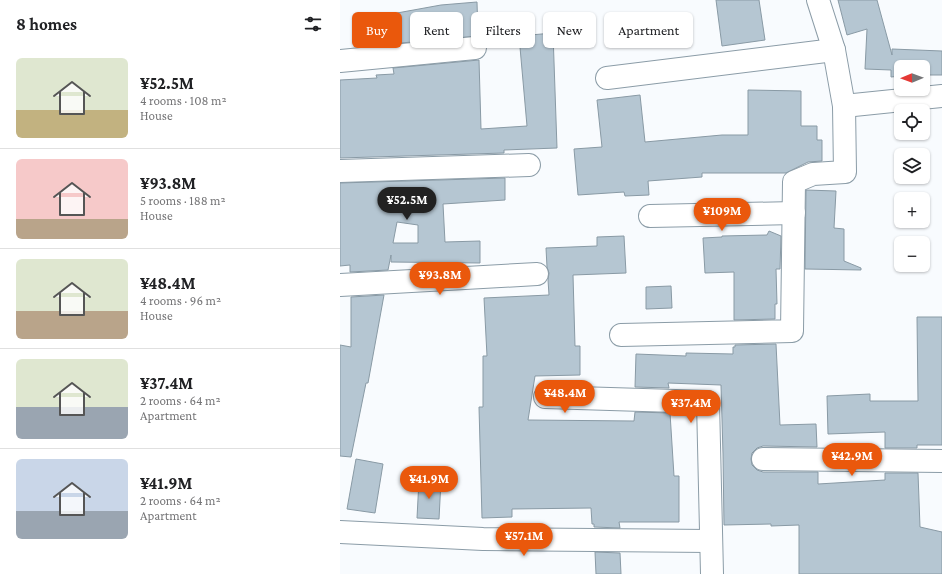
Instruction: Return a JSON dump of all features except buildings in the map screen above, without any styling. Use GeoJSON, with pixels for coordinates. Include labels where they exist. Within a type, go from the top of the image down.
{"type":"FeatureCollection","features":[{"type":"Feature","properties":{"kind":"street"},"geometry":{"type":"LineString","coordinates":[[622,335],[792,331],[794,182],[813,174],[845,172],[844,106],[834,50],[818,0]]}},
{"type":"Feature","properties":{"kind":"street"},"geometry":{"type":"LineString","coordinates":[[340,61],[475,48]]}},
{"type":"Feature","properties":{"kind":"street"},"geometry":{"type":"LineString","coordinates":[[607,78],[834,50]]}},
{"type":"Feature","properties":{"kind":"street"},"geometry":{"type":"LineString","coordinates":[[844,106],[942,96]]}},
{"type":"Feature","properties":{"kind":"street"},"geometry":{"type":"LineString","coordinates":[[340,171],[529,165]]}},
{"type":"Feature","properties":{"kind":"street"},"geometry":{"type":"LineString","coordinates":[[650,216],[794,213]]}},
{"type":"Feature","properties":{"kind":"street"},"geometry":{"type":"LineString","coordinates":[[340,285],[537,274]]}},
{"type":"Feature","properties":{"kind":"street"},"geometry":{"type":"LineString","coordinates":[[546,397],[708,402],[710,541],[712,574]]}},
{"type":"Feature","properties":{"kind":"street"},"geometry":{"type":"LineString","coordinates":[[763,460],[942,461]]}},
{"type":"Feature","properties":{"kind":"street"},"geometry":{"type":"LineString","coordinates":[[340,532],[483,539],[710,541]]}}]}
